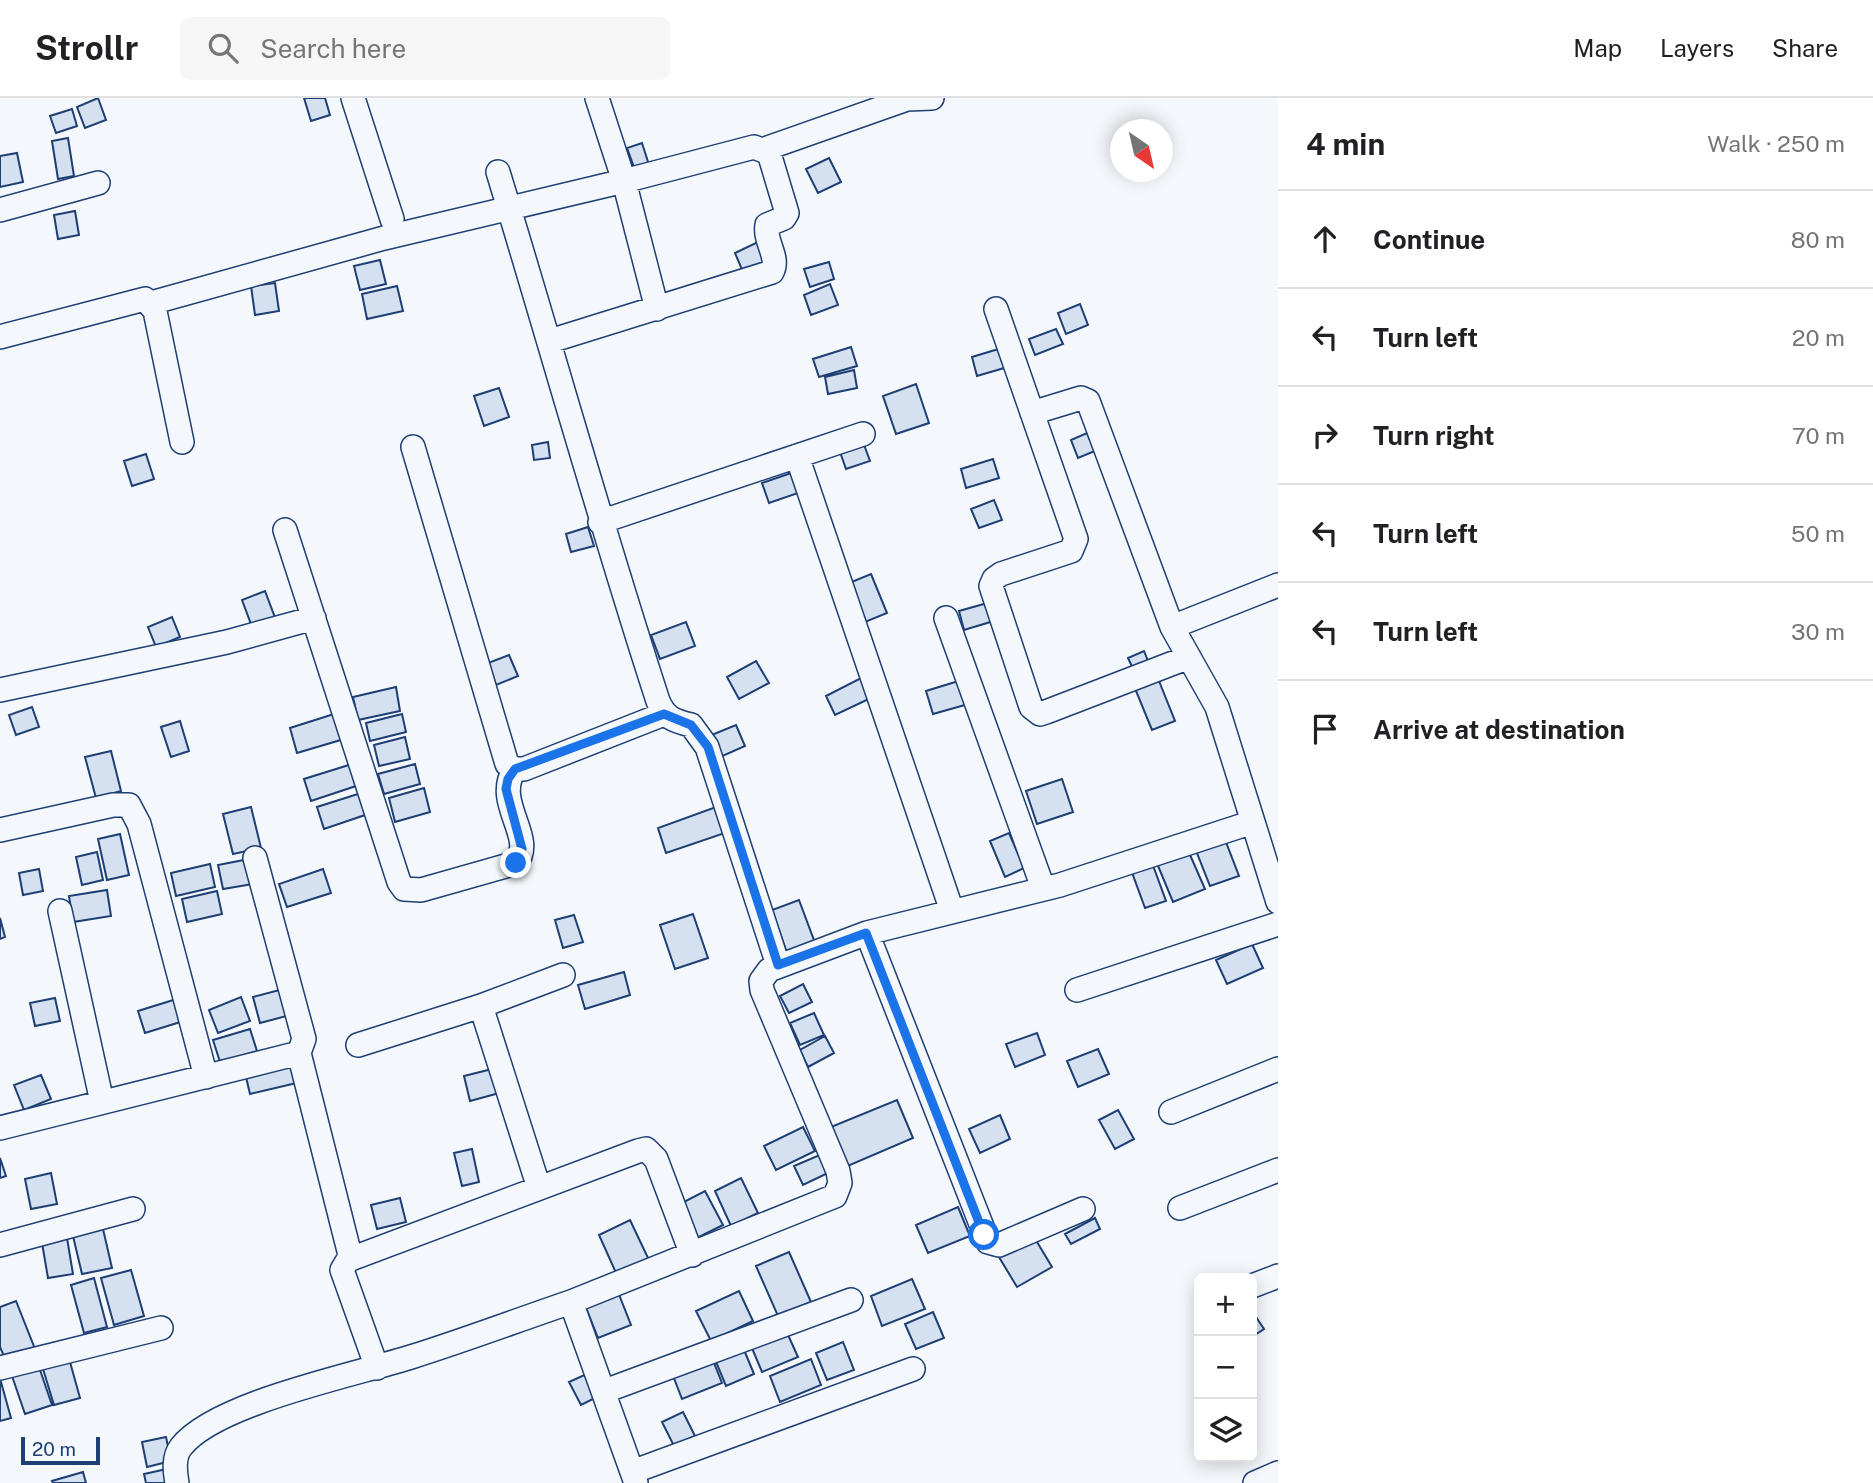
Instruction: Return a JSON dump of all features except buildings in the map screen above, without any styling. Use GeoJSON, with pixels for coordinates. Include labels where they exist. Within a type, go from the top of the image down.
{"type":"FeatureCollection","features":[{"type":"Feature","properties":{"kind":"street"},"geometry":{"type":"LineString","coordinates":[[353,98],[393,219]]}},
{"type":"Feature","properties":{"kind":"street"},"geometry":{"type":"LineString","coordinates":[[597,98],[624,181],[657,309]]}},
{"type":"Feature","properties":{"kind":"street"},"geometry":{"type":"LineString","coordinates":[[151,303],[384,238],[510,210],[754,147],[765,149],[907,99],[932,98]]}},
{"type":"Feature","properties":{"kind":"street"},"geometry":{"type":"LineString","coordinates":[[550,341],[772,272],[774,260],[766,234],[767,225],[784,218],[788,208],[765,149]]}},
{"type":"Feature","properties":{"kind":"street"},"geometry":{"type":"LineString","coordinates":[[498,172],[550,341],[600,522],[664,714]]}},
{"type":"Feature","properties":{"kind":"street"},"geometry":{"type":"LineString","coordinates":[[0,211],[98,183]]}},
{"type":"Feature","properties":{"kind":"street"},"geometry":{"type":"LineString","coordinates":[[0,337],[134,299],[145,299],[155,311],[182,442]]}},
{"type":"Feature","properties":{"kind":"street"},"geometry":{"type":"LineString","coordinates":[[996,309],[1076,545],[1063,556],[1000,575],[994,579],[991,586],[1031,707],[1040,714],[1189,656]]}},
{"type":"Feature","properties":{"kind":"street"},"geometry":{"type":"LineString","coordinates":[[1032,413],[1081,398],[1088,401],[1172,627],[1217,707],[1252,822],[1273,866],[1278,902]]}},
{"type":"Feature","properties":{"kind":"street"},"geometry":{"type":"LineString","coordinates":[[600,522],[863,434]]}},
{"type":"Feature","properties":{"kind":"street"},"geometry":{"type":"LineString","coordinates":[[413,447],[502,754],[507,764],[515,769]]}},
{"type":"Feature","properties":{"kind":"street"},"geometry":{"type":"LineString","coordinates":[[797,456],[952,911]]}},
{"type":"Feature","properties":{"kind":"street"},"geometry":{"type":"LineString","coordinates":[[285,530],[399,882],[404,889],[421,891],[516,863],[522,849],[506,789],[508,779],[515,769],[664,714],[691,725],[708,747],[778,965]]}},
{"type":"Feature","properties":{"kind":"street"},"geometry":{"type":"LineString","coordinates":[[1172,627],[1278,585]]}},
{"type":"Feature","properties":{"kind":"street"},"geometry":{"type":"LineString","coordinates":[[0,690],[227,642],[314,618]]}},
{"type":"Feature","properties":{"kind":"street"},"geometry":{"type":"LineString","coordinates":[[946,618],[1042,888]]}},
{"type":"Feature","properties":{"kind":"street"},"geometry":{"type":"LineString","coordinates":[[0,830],[113,805],[129,805],[139,824],[206,1077]]}},
{"type":"Feature","properties":{"kind":"street"},"geometry":{"type":"LineString","coordinates":[[177,1483],[175,1468],[179,1449],[213,1422],[240,1408],[377,1368],[571,1302],[835,1196],[840,1183],[762,990],[764,974],[778,965],[866,933],[1042,888],[1252,822]]}},
{"type":"Feature","properties":{"kind":"street"},"geometry":{"type":"LineString","coordinates":[[255,858],[304,1039],[299,1053],[351,1258]]}},
{"type":"Feature","properties":{"kind":"street"},"geometry":{"type":"LineString","coordinates":[[61,911],[102,1102]]}},
{"type":"Feature","properties":{"kind":"street"},"geometry":{"type":"LineString","coordinates":[[1077,990],[1278,925]]}},
{"type":"Feature","properties":{"kind":"street"},"geometry":{"type":"LineString","coordinates":[[866,933],[988,1242],[999,1245],[1083,1209]]}},
{"type":"Feature","properties":{"kind":"street"},"geometry":{"type":"LineString","coordinates":[[358,1045],[481,1006],[564,975]]}},
{"type":"Feature","properties":{"kind":"street"},"geometry":{"type":"LineString","coordinates":[[481,1006],[539,1188]]}},
{"type":"Feature","properties":{"kind":"street"},"geometry":{"type":"LineString","coordinates":[[1,1124],[299,1053]]}},
{"type":"Feature","properties":{"kind":"street"},"geometry":{"type":"LineString","coordinates":[[1171,1112],[1278,1069]]}},
{"type":"Feature","properties":{"kind":"street"},"geometry":{"type":"LineString","coordinates":[[377,1368],[342,1264],[351,1258],[646,1149],[656,1159],[692,1255]]}},
{"type":"Feature","properties":{"kind":"street"},"geometry":{"type":"LineString","coordinates":[[1180,1208],[1278,1170]]}},
{"type":"Feature","properties":{"kind":"street"},"geometry":{"type":"LineString","coordinates":[[0,1245],[133,1209]]}},
{"type":"Feature","properties":{"kind":"street"},"geometry":{"type":"LineString","coordinates":[[1257,1284],[1278,1276]]}},
{"type":"Feature","properties":{"kind":"street"},"geometry":{"type":"LineString","coordinates":[[605,1391],[851,1300]]}},
{"type":"Feature","properties":{"kind":"street"},"geometry":{"type":"LineString","coordinates":[[571,1302],[634,1478],[913,1369]]}},
{"type":"Feature","properties":{"kind":"street"},"geometry":{"type":"LineString","coordinates":[[0,1368],[161,1328]]}},
{"type":"Feature","properties":{"kind":"street"},"geometry":{"type":"LineString","coordinates":[[1255,1483],[1278,1473]]}},
{"type":"Feature","properties":{"kind":"route"},"geometry":{"type":"LineString","coordinates":[[516,863],[522,849],[506,789],[508,779],[515,769],[524,769],[664,714],[675,721],[691,725],[702,735],[708,747],[778,965],[866,933],[984,1235]]}}]}
